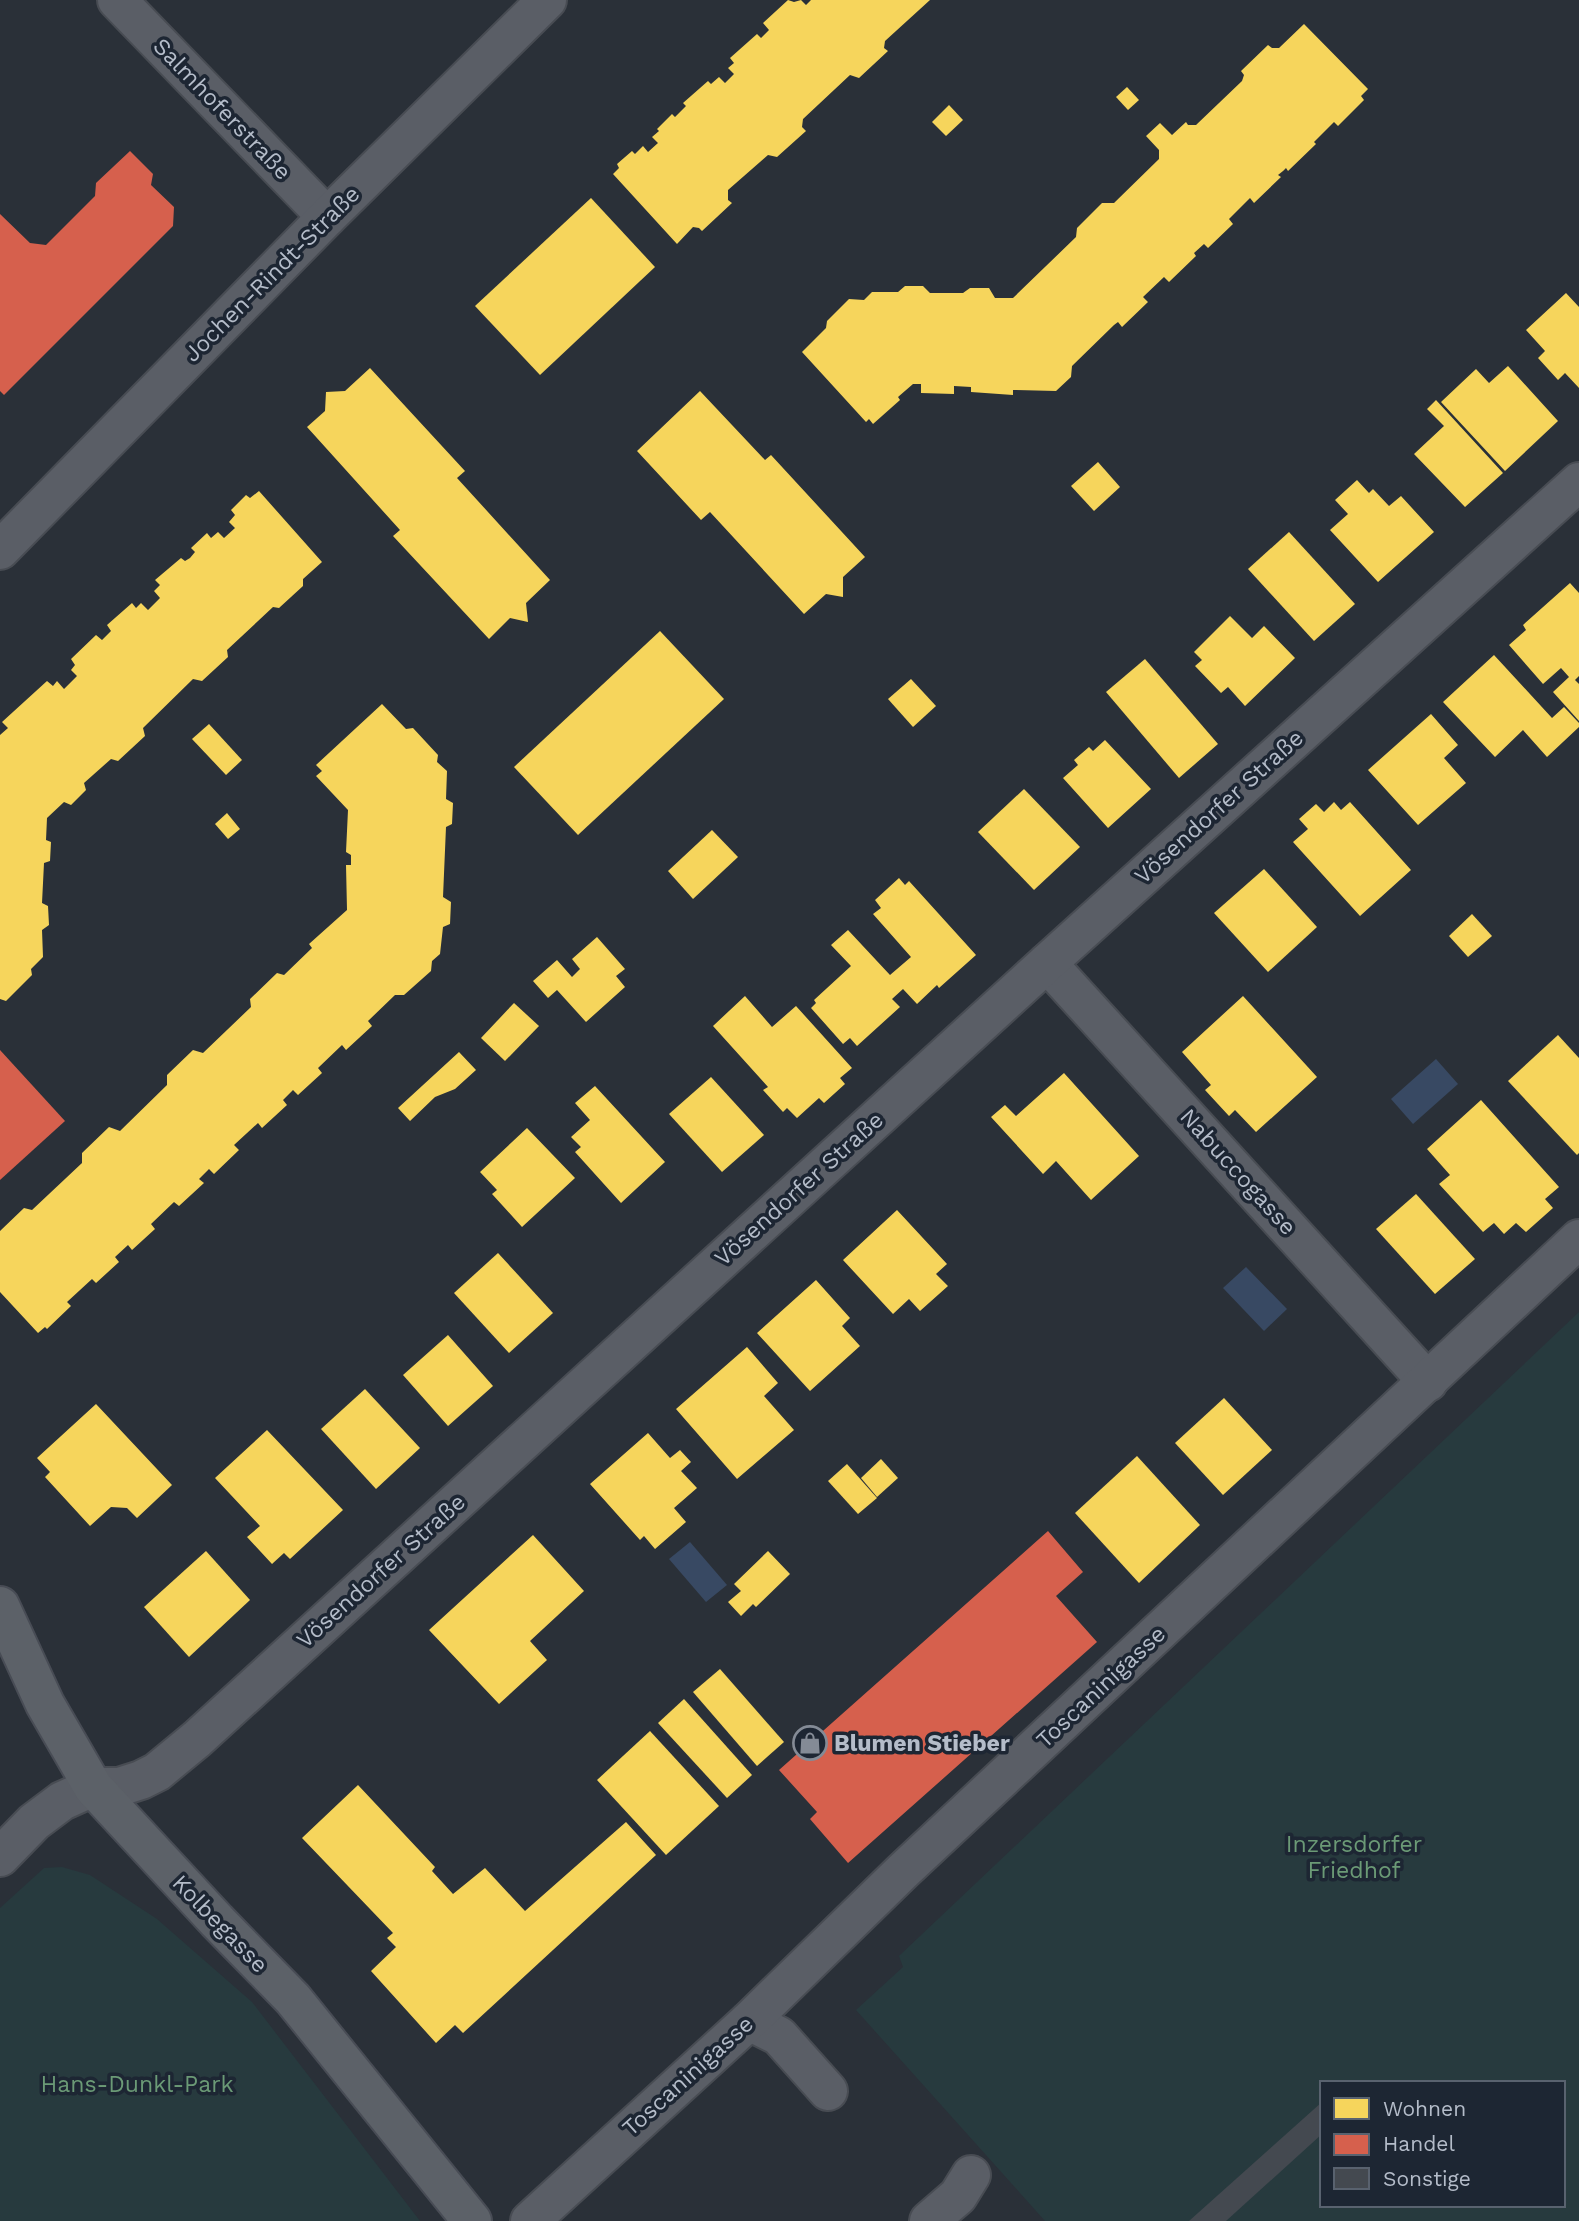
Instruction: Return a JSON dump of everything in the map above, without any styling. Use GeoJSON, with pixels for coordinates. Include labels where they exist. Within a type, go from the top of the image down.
{"type":"FeatureCollection","features":[{"type":"Feature","properties":{"kind":"main road","name":"Kolbegasse"},"geometry":{"type":"LineString","coordinates":[[0,1606],[45,1704],[93,1787],[190,1893],[293,1999],[472,2221]]}},
{"type":"Feature","properties":{"kind":"street","name":"Salmhoferstraße"},"geometry":{"type":"LineString","coordinates":[[117,0],[327,217]]}},
{"type":"Feature","properties":{"kind":"street","name":"Jochen-Rindt-Straße"},"geometry":{"type":"LineString","coordinates":[[0,550],[327,217],[547,0]]}},
{"type":"Feature","properties":{"kind":"street","name":"Vösendorfer Straße"},"geometry":{"type":"LineString","coordinates":[[0,1857],[34,1822],[62,1801],[93,1787],[119,1787],[141,1780],[157,1772],[197,1739],[1047,962],[1579,482]]}},
{"type":"Feature","properties":{"kind":"street","name":"Nabuccogasse"},"geometry":{"type":"LineString","coordinates":[[1047,962],[1428,1382]]}},
{"type":"Feature","properties":{"kind":"street","name":"Toscaninigasse"},"geometry":{"type":"LineString","coordinates":[[530,2221],[749,2021],[903,1871],[1579,1239]]}},
{"type":"Feature","properties":{"kind":"street"},"geometry":{"type":"LineString","coordinates":[[749,2021],[779,2036],[828,2091]]}},
{"type":"Feature","properties":{"kind":"street"},"geometry":{"type":"LineString","coordinates":[[929,2221],[958,2196],[971,2175]]}},
{"type":"Feature","properties":{"kind":"green space","name":"Inzersdorfer Friedhof"},"geometry":{"type":"Polygon","coordinates":[[[1579,1312],[1579,2221],[1045,2221],[856,2010],[903,1967],[899,1956],[1579,1312]]]}},
{"type":"Feature","properties":{"kind":"green space","name":"Hans-Dunkl-Park"},"geometry":{"type":"Polygon","coordinates":[[[62,1867],[90,1875],[157,1919],[252,2002],[420,2221],[0,2221],[0,1908],[44,1868],[62,1867]]]}},
{"type":"Feature","properties":{"kind":"water"},"geometry":{"type":"Polygon","coordinates":[[[1436,1059],[1458,1084],[1413,1124],[1391,1099],[1436,1059]]]}},
{"type":"Feature","properties":{"kind":"water"},"geometry":{"type":"Polygon","coordinates":[[[1246,1267],[1287,1309],[1264,1331],[1223,1288],[1246,1267]]]}},
{"type":"Feature","properties":{"kind":"water"},"geometry":{"type":"Polygon","coordinates":[[[690,1542],[727,1585],[706,1602],[669,1559],[690,1542]]]}},
{"type":"Feature","properties":{"kind":"building: Wohnen"},"geometry":{"type":"Polygon","coordinates":[[[788,0],[801,0],[806,5],[811,0],[930,0],[885,41],[884,48],[888,51],[859,78],[850,75],[803,119],[802,127],[806,131],[777,157],[768,155],[728,190],[728,200],[732,203],[702,231],[693,227],[677,244],[613,174],[619,168],[617,164],[632,151],[635,154],[643,146],[648,152],[658,143],[652,137],[659,131],[657,129],[672,114],[675,117],[686,106],[683,103],[708,81],[711,84],[719,77],[725,83],[734,74],[728,68],[734,63],[730,58],[757,34],[761,38],[769,30],[763,23],[788,0]]]}},
{"type":"Feature","properties":{"kind":"building: Wohnen"},"geometry":{"type":"Polygon","coordinates":[[[1304,24],[1368,89],[1361,96],[1364,100],[1338,126],[1334,122],[1314,142],[1316,144],[1288,171],[1286,168],[1278,175],[1281,177],[1254,203],[1250,198],[1229,219],[1233,224],[1208,248],[1204,244],[1194,253],[1196,256],[1169,282],[1164,277],[1143,297],[1148,302],[1122,327],[1118,322],[1114,325],[1072,366],[1071,377],[1056,391],[1013,390],[1013,395],[971,392],[971,387],[954,386],[954,394],[921,393],[921,384],[913,384],[898,397],[900,400],[873,424],[869,419],[866,422],[802,352],[849,299],[864,300],[872,292],[898,292],[905,286],[923,286],[930,293],[963,293],[970,288],[989,288],[995,298],[1013,298],[1076,237],[1077,228],[1102,203],[1114,203],[1159,159],[1159,150],[1146,136],[1160,123],[1172,135],[1186,122],[1188,125],[1196,125],[1242,81],[1244,75],[1241,71],[1268,45],[1279,48],[1304,24]]]}},
{"type":"Feature","properties":{"kind":"building: Wohnen"},"geometry":{"type":"Polygon","coordinates":[[[1127,87],[1139,100],[1128,110],[1116,97],[1127,87]]]}},
{"type":"Feature","properties":{"kind":"building: Wohnen"},"geometry":{"type":"Polygon","coordinates":[[[949,105],[963,120],[946,136],[932,122],[949,105]]]}},
{"type":"Feature","properties":{"kind":"building: Wohnen"},"geometry":{"type":"Polygon","coordinates":[[[591,198],[655,267],[540,375],[475,306],[591,198]]]}},
{"type":"Feature","properties":{"kind":"building: Wohnen"},"geometry":{"type":"Polygon","coordinates":[[[1566,293],[1579,307],[1579,388],[1565,373],[1558,380],[1538,358],[1545,351],[1526,330],[1566,293]]]}},
{"type":"Feature","properties":{"kind":"building: Wohnen"},"geometry":{"type":"Polygon","coordinates":[[[1508,366],[1558,421],[1505,471],[1441,402],[1476,369],[1489,383],[1508,366]]]}},
{"type":"Feature","properties":{"kind":"building: Wohnen"},"geometry":{"type":"Polygon","coordinates":[[[370,368],[465,471],[457,478],[550,580],[526,603],[528,622],[510,618],[489,639],[393,536],[400,530],[307,427],[325,411],[326,392],[345,391],[370,368]]]}},
{"type":"Feature","properties":{"kind":"building: Wohnen"},"geometry":{"type":"Polygon","coordinates":[[[700,391],[765,460],[771,455],[865,557],[843,577],[843,597],[826,594],[804,614],[710,512],[701,520],[637,451],[700,391]]]}},
{"type":"Feature","properties":{"kind":"building: Wohnen"},"geometry":{"type":"Polygon","coordinates":[[[1436,400],[1503,473],[1465,507],[1414,454],[1444,426],[1427,409],[1436,400]]]}},
{"type":"Feature","properties":{"kind":"building: Wohnen"},"geometry":{"type":"Polygon","coordinates":[[[1098,462],[1120,487],[1094,511],[1071,486],[1098,462]]]}},
{"type":"Feature","properties":{"kind":"building: Wohnen"},"geometry":{"type":"Polygon","coordinates":[[[1357,480],[1369,493],[1373,489],[1389,506],[1401,496],[1434,532],[1378,582],[1330,530],[1348,514],[1335,500],[1357,480]]]}},
{"type":"Feature","properties":{"kind":"building: Wohnen"},"geometry":{"type":"Polygon","coordinates":[[[259,491],[322,562],[303,579],[303,586],[279,608],[273,607],[227,650],[228,657],[202,681],[193,679],[143,728],[145,736],[118,761],[111,759],[84,783],[86,790],[71,805],[64,802],[47,818],[46,840],[51,842],[50,861],[44,863],[42,903],[48,906],[49,925],[42,930],[43,957],[31,969],[32,975],[6,1001],[0,999],[0,735],[8,728],[2,722],[47,681],[53,686],[57,681],[64,689],[77,676],[71,670],[75,665],[71,659],[96,635],[102,640],[111,631],[107,625],[132,603],[136,608],[141,603],[148,610],[160,598],[154,591],[160,585],[155,580],[181,558],[185,561],[190,558],[195,552],[191,548],[207,533],[211,538],[218,532],[224,538],[235,528],[229,522],[235,515],[231,510],[246,495],[250,498],[259,491]]]}},
{"type":"Feature","properties":{"kind":"building: Wohnen"},"geometry":{"type":"Polygon","coordinates":[[[1289,532],[1355,604],[1314,641],[1248,569],[1289,532]]]}},
{"type":"Feature","properties":{"kind":"building: Wohnen"},"geometry":{"type":"Polygon","coordinates":[[[1570,583],[1579,593],[1579,676],[1575,680],[1579,684],[1579,721],[1553,692],[1569,677],[1561,668],[1543,684],[1509,645],[1526,630],[1523,625],[1570,583]]]}},
{"type":"Feature","properties":{"kind":"building: Wohnen"},"geometry":{"type":"Polygon","coordinates":[[[1230,616],[1252,638],[1264,626],[1295,658],[1245,706],[1228,687],[1221,693],[1195,666],[1202,660],[1194,652],[1230,616]]]}},
{"type":"Feature","properties":{"kind":"building: Wohnen"},"geometry":{"type":"Polygon","coordinates":[[[660,631],[724,699],[578,835],[514,767],[660,631]]]}},
{"type":"Feature","properties":{"kind":"building: Wohnen"},"geometry":{"type":"Polygon","coordinates":[[[1494,655],[1552,718],[1564,707],[1579,723],[1579,727],[1547,757],[1523,730],[1495,757],[1443,702],[1494,655]]]}},
{"type":"Feature","properties":{"kind":"building: Wohnen"},"geometry":{"type":"Polygon","coordinates":[[[1145,659],[1218,744],[1179,778],[1106,692],[1145,659]]]}},
{"type":"Feature","properties":{"kind":"building: Wohnen"},"geometry":{"type":"Polygon","coordinates":[[[911,679],[936,706],[913,727],[888,699],[911,679]]]}},
{"type":"Feature","properties":{"kind":"building: Wohnen"},"geometry":{"type":"Polygon","coordinates":[[[382,704],[406,729],[413,728],[438,755],[437,762],[447,771],[446,799],[453,803],[452,824],[446,827],[443,897],[451,902],[450,924],[443,927],[440,954],[432,961],[431,971],[404,995],[395,995],[368,1021],[372,1026],[346,1050],[342,1045],[318,1068],[322,1073],[298,1095],[293,1090],[283,1100],[287,1105],[262,1128],[258,1123],[234,1145],[239,1150],[214,1174],[209,1169],[199,1179],[204,1183],[179,1206],[174,1202],[151,1224],[155,1229],[132,1250],[128,1245],[115,1257],[119,1262],[96,1283],[92,1279],[67,1302],[71,1306],[47,1329],[45,1327],[38,1333],[0,1292],[0,1231],[24,1208],[32,1210],[82,1163],[82,1153],[109,1127],[120,1131],[167,1085],[167,1075],[193,1050],[203,1053],[251,1007],[250,999],[277,973],[284,975],[312,948],[309,944],[347,910],[346,865],[351,865],[351,855],[346,852],[348,810],[316,776],[322,771],[316,765],[382,704]]]}},
{"type":"Feature","properties":{"kind":"building: Wohnen"},"geometry":{"type":"Polygon","coordinates":[[[1431,714],[1458,745],[1444,758],[1466,783],[1418,825],[1368,770],[1431,714]]]}},
{"type":"Feature","properties":{"kind":"building: Wohnen"},"geometry":{"type":"Polygon","coordinates":[[[209,724],[242,760],[226,775],[192,739],[209,724]]]}},
{"type":"Feature","properties":{"kind":"building: Wohnen"},"geometry":{"type":"Polygon","coordinates":[[[1105,740],[1151,789],[1108,828],[1063,778],[1078,765],[1074,760],[1089,747],[1093,751],[1105,740]]]}},
{"type":"Feature","properties":{"kind":"building: Wohnen"},"geometry":{"type":"Polygon","coordinates":[[[1024,789],[1080,847],[1034,890],[978,832],[1024,789]]]}},
{"type":"Feature","properties":{"kind":"building: Wohnen"},"geometry":{"type":"Polygon","coordinates":[[[1334,802],[1341,810],[1350,802],[1411,870],[1360,916],[1293,842],[1308,829],[1299,819],[1316,804],[1324,812],[1334,802]]]}},
{"type":"Feature","properties":{"kind":"building: Wohnen"},"geometry":{"type":"Polygon","coordinates":[[[227,813],[240,829],[228,839],[215,824],[227,813]]]}},
{"type":"Feature","properties":{"kind":"building: Wohnen"},"geometry":{"type":"Polygon","coordinates":[[[712,830],[738,857],[693,899],[668,871],[712,830]]]}},
{"type":"Feature","properties":{"kind":"building: Wohnen"},"geometry":{"type":"Polygon","coordinates":[[[1264,869],[1317,927],[1268,972],[1214,913],[1264,869]]]}},
{"type":"Feature","properties":{"kind":"building: Wohnen"},"geometry":{"type":"Polygon","coordinates":[[[899,878],[905,885],[909,881],[976,955],[917,1004],[903,989],[892,999],[900,1007],[857,1046],[850,1038],[843,1044],[811,1008],[816,1003],[814,1000],[851,966],[831,945],[848,930],[890,975],[911,957],[873,914],[881,908],[875,900],[899,878]]]}},
{"type":"Feature","properties":{"kind":"building: Wohnen"},"geometry":{"type":"Polygon","coordinates":[[[1472,914],[1492,936],[1468,957],[1449,936],[1472,914]]]}},
{"type":"Feature","properties":{"kind":"building: Wohnen"},"geometry":{"type":"Polygon","coordinates":[[[597,937],[625,969],[616,976],[625,987],[586,1022],[557,990],[548,998],[533,981],[557,960],[572,977],[580,969],[572,959],[597,937]]]}},
{"type":"Feature","properties":{"kind":"building: Wohnen"},"geometry":{"type":"Polygon","coordinates":[[[745,996],[772,1027],[796,1006],[852,1068],[840,1078],[845,1084],[824,1103],[819,1098],[797,1118],[787,1108],[783,1112],[763,1090],[768,1087],[713,1026],[745,996]]]}},
{"type":"Feature","properties":{"kind":"building: Wohnen"},"geometry":{"type":"Polygon","coordinates":[[[1243,996],[1317,1077],[1256,1132],[1235,1110],[1229,1116],[1205,1090],[1211,1085],[1182,1052],[1243,996]]]}},
{"type":"Feature","properties":{"kind":"building: Wohnen"},"geometry":{"type":"Polygon","coordinates":[[[514,1003],[539,1026],[505,1061],[481,1038],[514,1003]]]}},
{"type":"Feature","properties":{"kind":"building: Wohnen"},"geometry":{"type":"Polygon","coordinates":[[[1558,1035],[1579,1058],[1577,1155],[1508,1081],[1558,1035]]]}},
{"type":"Feature","properties":{"kind":"building: Wohnen"},"geometry":{"type":"Polygon","coordinates":[[[459,1052],[476,1070],[455,1089],[435,1097],[410,1121],[398,1108],[459,1052]]]}},
{"type":"Feature","properties":{"kind":"building: Wohnen"},"geometry":{"type":"Polygon","coordinates":[[[1064,1073],[1139,1156],[1091,1200],[1056,1161],[1043,1174],[991,1117],[1005,1105],[1016,1116],[1064,1073]]]}},
{"type":"Feature","properties":{"kind":"building: Wohnen"},"geometry":{"type":"Polygon","coordinates":[[[711,1077],[764,1135],[722,1172],[669,1114],[711,1077]]]}},
{"type":"Feature","properties":{"kind":"building: Wohnen"},"geometry":{"type":"Polygon","coordinates":[[[595,1086],[665,1162],[621,1203],[575,1152],[581,1147],[571,1137],[590,1120],[575,1103],[595,1086]]]}},
{"type":"Feature","properties":{"kind":"building: Wohnen"},"geometry":{"type":"Polygon","coordinates":[[[1481,1100],[1559,1187],[1545,1199],[1553,1208],[1526,1232],[1516,1223],[1504,1234],[1494,1223],[1483,1232],[1439,1184],[1450,1175],[1427,1149],[1481,1100]]]}},
{"type":"Feature","properties":{"kind":"building: Wohnen"},"geometry":{"type":"Polygon","coordinates":[[[527,1128],[575,1178],[522,1227],[492,1194],[497,1190],[480,1172],[527,1128]]]}},
{"type":"Feature","properties":{"kind":"building: Wohnen"},"geometry":{"type":"Polygon","coordinates":[[[1416,1194],[1475,1259],[1435,1294],[1376,1229],[1416,1194]]]}},
{"type":"Feature","properties":{"kind":"building: Wohnen"},"geometry":{"type":"Polygon","coordinates":[[[897,1210],[947,1264],[936,1274],[948,1286],[920,1311],[909,1299],[893,1314],[843,1260],[897,1210]]]}},
{"type":"Feature","properties":{"kind":"building: Wohnen"},"geometry":{"type":"Polygon","coordinates":[[[498,1253],[553,1313],[509,1353],[454,1293],[498,1253]]]}},
{"type":"Feature","properties":{"kind":"building: Wohnen"},"geometry":{"type":"Polygon","coordinates":[[[816,1280],[850,1318],[842,1326],[860,1346],[810,1391],[757,1333],[816,1280]]]}},
{"type":"Feature","properties":{"kind":"building: Wohnen"},"geometry":{"type":"Polygon","coordinates":[[[448,1335],[493,1386],[448,1426],[403,1375],[448,1335]]]}},
{"type":"Feature","properties":{"kind":"building: Wohnen"},"geometry":{"type":"Polygon","coordinates":[[[747,1347],[778,1383],[764,1396],[794,1430],[737,1479],[676,1409],[747,1347]]]}},
{"type":"Feature","properties":{"kind":"building: Wohnen"},"geometry":{"type":"Polygon","coordinates":[[[365,1389],[420,1448],[376,1489],[321,1429],[365,1389]]]}},
{"type":"Feature","properties":{"kind":"building: Wohnen"},"geometry":{"type":"Polygon","coordinates":[[[1224,1398],[1272,1450],[1223,1495],[1175,1443],[1224,1398]]]}},
{"type":"Feature","properties":{"kind":"building: Wohnen"},"geometry":{"type":"Polygon","coordinates":[[[96,1404],[172,1485],[137,1518],[127,1508],[111,1507],[90,1526],[45,1477],[50,1472],[37,1458],[96,1404]]]}},
{"type":"Feature","properties":{"kind":"building: Wohnen"},"geometry":{"type":"Polygon","coordinates":[[[267,1430],[343,1510],[290,1559],[284,1553],[272,1564],[247,1537],[260,1526],[215,1478],[267,1430]]]}},
{"type":"Feature","properties":{"kind":"building: Wohnen"},"geometry":{"type":"Polygon","coordinates":[[[648,1433],[670,1458],[680,1450],[691,1462],[681,1471],[697,1488],[674,1508],[686,1522],[655,1549],[644,1536],[640,1540],[590,1484],[648,1433]]]}},
{"type":"Feature","properties":{"kind":"building: Wohnen"},"geometry":{"type":"Polygon","coordinates":[[[1137,1456],[1200,1525],[1139,1583],[1075,1513],[1137,1456]]]}},
{"type":"Feature","properties":{"kind":"building: Wohnen"},"geometry":{"type":"Polygon","coordinates":[[[881,1459],[898,1478],[877,1497],[861,1478],[881,1459]]]}},
{"type":"Feature","properties":{"kind":"building: Wohnen"},"geometry":{"type":"Polygon","coordinates":[[[847,1464],[877,1498],[858,1514],[828,1481],[847,1464]]]}},
{"type":"Feature","properties":{"kind":"building: Wohnen"},"geometry":{"type":"Polygon","coordinates":[[[533,1535],[584,1591],[530,1641],[547,1660],[499,1704],[429,1630],[533,1535]]]}},
{"type":"Feature","properties":{"kind":"building: Wohnen"},"geometry":{"type":"Polygon","coordinates":[[[206,1551],[250,1600],[189,1657],[144,1607],[206,1551]]]}},
{"type":"Feature","properties":{"kind":"building: Wohnen"},"geometry":{"type":"Polygon","coordinates":[[[768,1551],[790,1574],[756,1607],[753,1604],[741,1616],[728,1602],[741,1591],[734,1584],[768,1551]]]}},
{"type":"Feature","properties":{"kind":"building: Wohnen"},"geometry":{"type":"Polygon","coordinates":[[[720,1669],[784,1742],[757,1766],[693,1692],[720,1669]]]}},
{"type":"Feature","properties":{"kind":"building: Wohnen"},"geometry":{"type":"Polygon","coordinates":[[[684,1699],[752,1775],[727,1798],[658,1723],[684,1699]]]}},
{"type":"Feature","properties":{"kind":"building: Wohnen"},"geometry":{"type":"Polygon","coordinates":[[[650,1731],[719,1806],[666,1855],[597,1780],[650,1731]]]}},
{"type":"Feature","properties":{"kind":"building: Wohnen"},"geometry":{"type":"Polygon","coordinates":[[[358,1785],[435,1867],[432,1871],[453,1894],[485,1868],[525,1911],[626,1822],[656,1855],[463,2033],[455,2025],[436,2043],[371,1971],[396,1947],[387,1938],[393,1933],[302,1838],[358,1785]]]}},
{"type":"Feature","properties":{"kind":"building: Handel"},"geometry":{"type":"Polygon","coordinates":[[[130,151],[153,174],[151,185],[174,207],[173,226],[4,395],[0,391],[0,214],[30,243],[46,245],[95,196],[96,183],[130,151]]]}},
{"type":"Feature","properties":{"kind":"building: Handel"},"geometry":{"type":"Polygon","coordinates":[[[0,1050],[65,1121],[0,1180],[0,1050]]]}},
{"type":"Feature","properties":{"kind":"building: Handel"},"geometry":{"type":"Polygon","coordinates":[[[1048,1531],[1083,1572],[1056,1596],[1097,1642],[848,1863],[810,1819],[817,1812],[779,1770],[1048,1531]]]}},
{"type":"Feature","properties":{"kind":"building: Sonstige"},"geometry":{"type":"Polygon","coordinates":[[[1320,2104],[1320,2136],[1226,2221],[1189,2221],[1320,2104]]]}},
{"type":"Feature","properties":{"kind":"place","name":"Blumen Stieber"},"geometry":{"type":"Point","coordinates":[810,1743]}}]}
